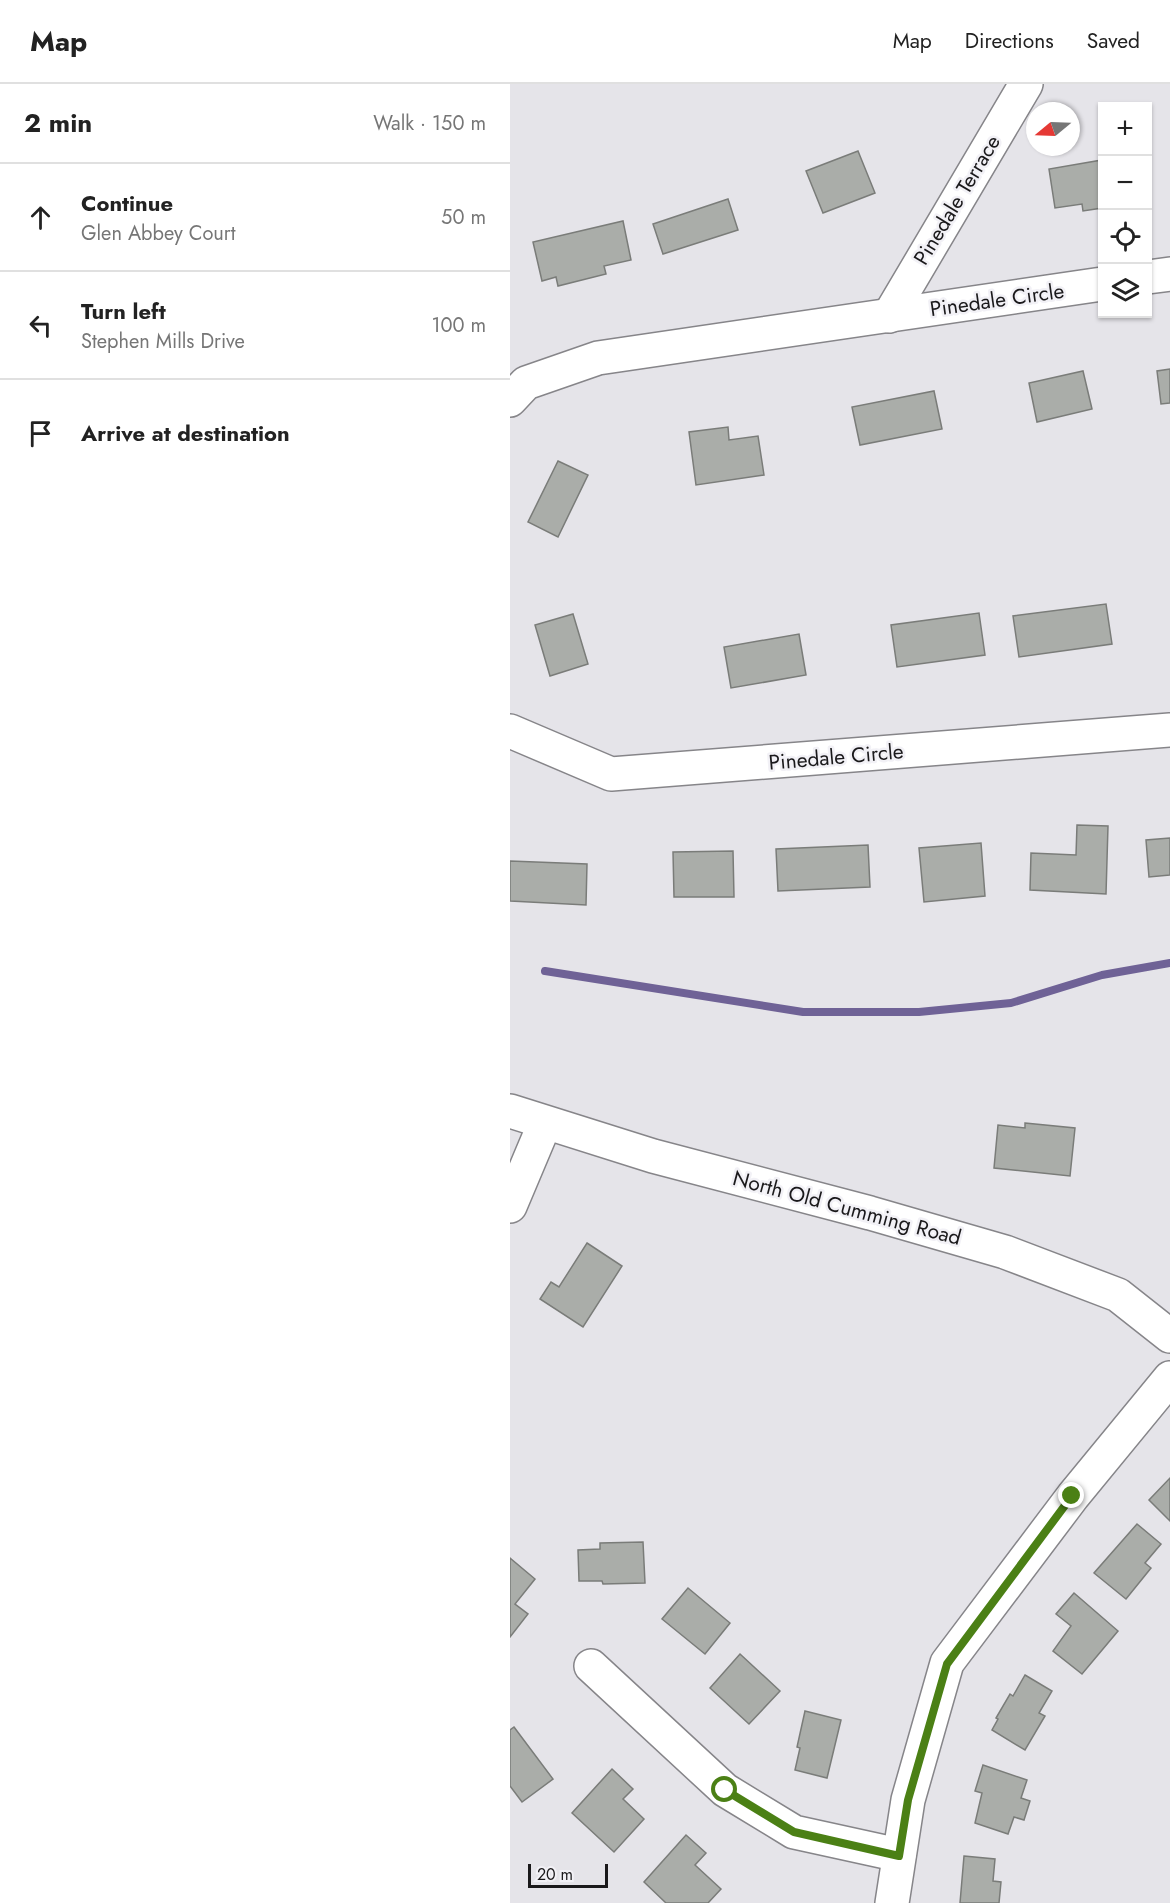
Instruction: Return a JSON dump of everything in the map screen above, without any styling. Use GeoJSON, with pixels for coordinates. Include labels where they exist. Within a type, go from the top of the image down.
{"type":"FeatureCollection","features":[{"type":"Feature","properties":{"kind":"street","name":"Pinedale Terrace"},"geometry":{"type":"LineString","coordinates":[[889,316],[1026,84]]}},
{"type":"Feature","properties":{"kind":"street"},"geometry":{"type":"LineString","coordinates":[[1152,276],[1170,274]]}},
{"type":"Feature","properties":{"kind":"street","name":"Pinedale Circle"},"geometry":{"type":"LineString","coordinates":[[510,400],[526,383],[598,358],[1098,285]]}},
{"type":"Feature","properties":{"kind":"street","name":"Pinedale Circle"},"geometry":{"type":"LineString","coordinates":[[510,731],[610,774],[1170,730]]}},
{"type":"Feature","properties":{"kind":"street","name":"North Old Cumming Road"},"geometry":{"type":"LineString","coordinates":[[510,1111],[652,1156],[870,1212],[1005,1252],[1118,1295],[1170,1336]]}},
{"type":"Feature","properties":{"kind":"street"},"geometry":{"type":"LineString","coordinates":[[510,1206],[545,1123]]}},
{"type":"Feature","properties":{"kind":"street"},"geometry":{"type":"LineString","coordinates":[[892,1903],[908,1800],[947,1664],[1072,1496],[1170,1378]]}},
{"type":"Feature","properties":{"kind":"street"},"geometry":{"type":"LineString","coordinates":[[591,1666],[725,1790],[794,1832],[899,1856]]}},
{"type":"Feature","properties":{"kind":"building"},"geometry":{"type":"Polygon","coordinates":[[[858,151],[875,193],[823,213],[806,171],[858,151]]]}},
{"type":"Feature","properties":{"kind":"building"},"geometry":{"type":"Polygon","coordinates":[[[1098,161],[1098,209],[1083,211],[1082,204],[1055,208],[1049,169],[1098,161]]]}},
{"type":"Feature","properties":{"kind":"building"},"geometry":{"type":"Polygon","coordinates":[[[728,199],[738,230],[663,254],[653,224],[728,199]]]}},
{"type":"Feature","properties":{"kind":"building"},"geometry":{"type":"Polygon","coordinates":[[[623,221],[631,260],[604,266],[606,274],[558,286],[556,277],[542,281],[533,242],[623,221]]]}},
{"type":"Feature","properties":{"kind":"building"},"geometry":{"type":"Polygon","coordinates":[[[1170,369],[1170,403],[1161,404],[1157,371],[1170,369]]]}},
{"type":"Feature","properties":{"kind":"building"},"geometry":{"type":"Polygon","coordinates":[[[1083,371],[1092,409],[1037,422],[1029,383],[1083,371]]]}},
{"type":"Feature","properties":{"kind":"building"},"geometry":{"type":"Polygon","coordinates":[[[934,391],[942,429],[860,445],[852,407],[934,391]]]}},
{"type":"Feature","properties":{"kind":"building"},"geometry":{"type":"Polygon","coordinates":[[[728,427],[729,440],[758,436],[764,475],[696,485],[689,432],[728,427]]]}},
{"type":"Feature","properties":{"kind":"building"},"geometry":{"type":"Polygon","coordinates":[[[558,461],[588,475],[558,537],[528,522],[558,461]]]}},
{"type":"Feature","properties":{"kind":"building"},"geometry":{"type":"Polygon","coordinates":[[[1106,604],[1112,644],[1019,657],[1013,616],[1106,604]]]}},
{"type":"Feature","properties":{"kind":"building"},"geometry":{"type":"Polygon","coordinates":[[[979,613],[985,655],[897,667],[891,625],[979,613]]]}},
{"type":"Feature","properties":{"kind":"building"},"geometry":{"type":"Polygon","coordinates":[[[573,614],[588,664],[550,676],[535,625],[573,614]]]}},
{"type":"Feature","properties":{"kind":"building"},"geometry":{"type":"Polygon","coordinates":[[[799,634],[806,675],[731,688],[724,647],[799,634]]]}},
{"type":"Feature","properties":{"kind":"building"},"geometry":{"type":"Polygon","coordinates":[[[1077,825],[1108,826],[1106,894],[1030,890],[1031,853],[1076,855],[1077,825]]]}},
{"type":"Feature","properties":{"kind":"building"},"geometry":{"type":"Polygon","coordinates":[[[1170,838],[1170,875],[1149,877],[1146,840],[1170,838]]]}},
{"type":"Feature","properties":{"kind":"building"},"geometry":{"type":"Polygon","coordinates":[[[981,843],[985,896],[924,902],[919,848],[981,843]]]}},
{"type":"Feature","properties":{"kind":"building"},"geometry":{"type":"Polygon","coordinates":[[[868,845],[870,887],[778,891],[776,849],[868,845]]]}},
{"type":"Feature","properties":{"kind":"building"},"geometry":{"type":"Polygon","coordinates":[[[733,851],[734,897],[674,897],[673,852],[733,851]]]}},
{"type":"Feature","properties":{"kind":"building"},"geometry":{"type":"Polygon","coordinates":[[[510,861],[587,864],[586,905],[510,901],[510,861]]]}},
{"type":"Feature","properties":{"kind":"building"},"geometry":{"type":"Polygon","coordinates":[[[1025,1123],[1075,1128],[1070,1176],[994,1168],[998,1125],[1025,1128],[1025,1123]]]}},
{"type":"Feature","properties":{"kind":"building"},"geometry":{"type":"Polygon","coordinates":[[[587,1243],[622,1266],[583,1327],[540,1299],[551,1282],[559,1287],[587,1243]]]}},
{"type":"Feature","properties":{"kind":"building"},"geometry":{"type":"Polygon","coordinates":[[[1170,1478],[1170,1521],[1149,1500],[1170,1478]]]}},
{"type":"Feature","properties":{"kind":"building"},"geometry":{"type":"Polygon","coordinates":[[[1137,1524],[1161,1544],[1145,1563],[1151,1568],[1126,1599],[1094,1573],[1137,1524]]]}},
{"type":"Feature","properties":{"kind":"building"},"geometry":{"type":"Polygon","coordinates":[[[643,1542],[645,1583],[603,1584],[602,1581],[579,1581],[578,1550],[600,1549],[600,1543],[643,1542]]]}},
{"type":"Feature","properties":{"kind":"building"},"geometry":{"type":"Polygon","coordinates":[[[510,1558],[535,1579],[515,1604],[528,1614],[510,1637],[510,1558]]]}},
{"type":"Feature","properties":{"kind":"building"},"geometry":{"type":"Polygon","coordinates":[[[688,1588],[730,1623],[705,1654],[662,1619],[688,1588]]]}},
{"type":"Feature","properties":{"kind":"building"},"geometry":{"type":"Polygon","coordinates":[[[1074,1593],[1118,1631],[1082,1674],[1053,1651],[1071,1626],[1056,1614],[1074,1593]]]}},
{"type":"Feature","properties":{"kind":"building"},"geometry":{"type":"Polygon","coordinates":[[[740,1654],[780,1691],[749,1724],[710,1688],[740,1654]]]}},
{"type":"Feature","properties":{"kind":"building"},"geometry":{"type":"Polygon","coordinates":[[[1025,1675],[1052,1691],[1039,1713],[1045,1716],[1025,1750],[992,1730],[1010,1694],[1013,1696],[1025,1675]]]}},
{"type":"Feature","properties":{"kind":"building"},"geometry":{"type":"Polygon","coordinates":[[[805,1711],[841,1720],[827,1778],[795,1770],[800,1748],[797,1747],[805,1711]]]}},
{"type":"Feature","properties":{"kind":"building"},"geometry":{"type":"Polygon","coordinates":[[[514,1727],[553,1779],[522,1802],[510,1786],[510,1730],[514,1727]]]}},
{"type":"Feature","properties":{"kind":"building"},"geometry":{"type":"Polygon","coordinates":[[[983,1765],[1027,1780],[1021,1798],[1030,1801],[1024,1820],[1014,1817],[1008,1834],[975,1823],[982,1793],[975,1791],[983,1765]]]}},
{"type":"Feature","properties":{"kind":"building"},"geometry":{"type":"Polygon","coordinates":[[[612,1769],[633,1789],[623,1799],[644,1819],[614,1852],[572,1813],[612,1769]]]}},
{"type":"Feature","properties":{"kind":"building"},"geometry":{"type":"Polygon","coordinates":[[[686,1835],[706,1853],[695,1865],[721,1889],[708,1903],[666,1903],[644,1882],[686,1835]]]}},
{"type":"Feature","properties":{"kind":"building"},"geometry":{"type":"Polygon","coordinates":[[[964,1856],[995,1859],[993,1881],[1001,1882],[999,1903],[960,1903],[964,1856]]]}},
{"type":"Feature","properties":{"kind":"waterway"},"geometry":{"type":"LineString","coordinates":[[545,971],[803,1012],[919,1012],[1011,1003],[1102,975],[1170,963]]}},
{"type":"Feature","properties":{"kind":"route"},"geometry":{"type":"LineString","coordinates":[[725,1790],[794,1832],[899,1856],[908,1800],[947,1664],[1072,1496]]}}]}
